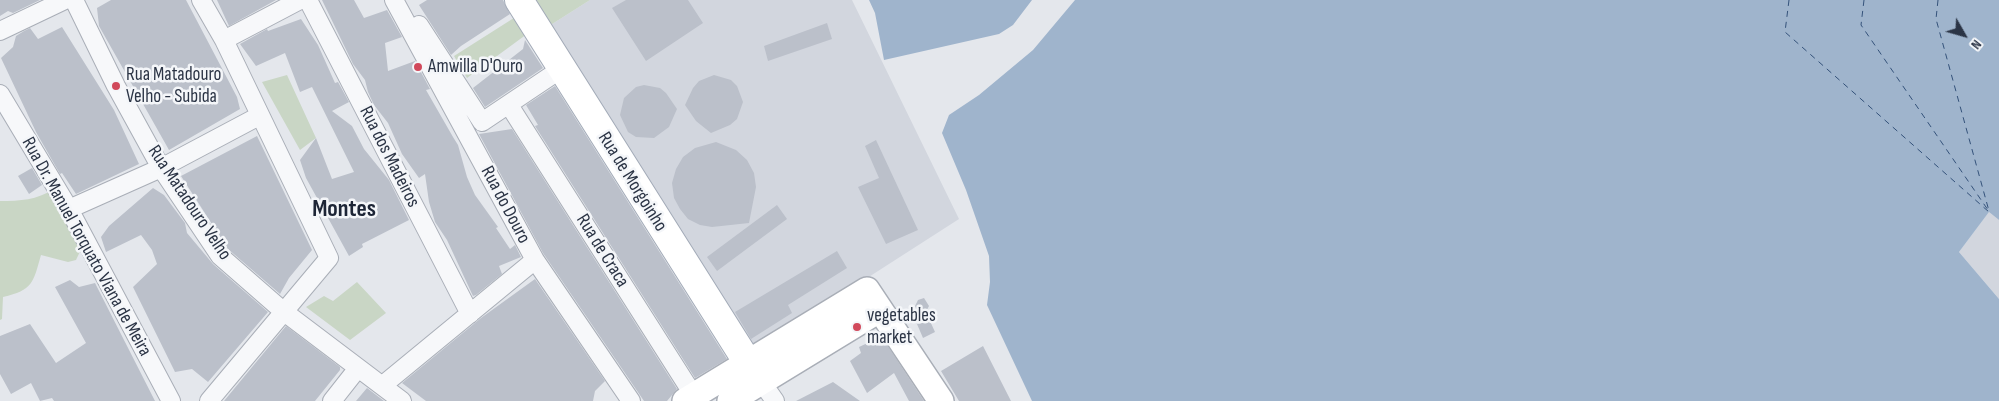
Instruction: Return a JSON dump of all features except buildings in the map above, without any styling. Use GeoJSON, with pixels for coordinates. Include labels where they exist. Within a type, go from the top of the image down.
{"type":"FeatureCollection","features":[{"type":"Feature","properties":{"kind":"main road","name":"Rua de Morgoinho"},"geometry":{"type":"LineString","coordinates":[[519,0],[761,382]]}},
{"type":"Feature","properties":{"kind":"main road"},"geometry":{"type":"LineString","coordinates":[[730,401],[761,382],[873,300],[941,401]]}},
{"type":"Feature","properties":{"kind":"main road"},"geometry":{"type":"LineString","coordinates":[[690,398],[761,382]]}},
{"type":"Feature","properties":{"kind":"street"},"geometry":{"type":"LineString","coordinates":[[0,32],[65,0]]}},
{"type":"Feature","properties":{"kind":"street","name":"Rua Matadouro Velho"},"geometry":{"type":"LineString","coordinates":[[74,0],[116,86],[162,168],[220,256],[284,311],[402,401]]}},
{"type":"Feature","properties":{"kind":"street"},"geometry":{"type":"LineString","coordinates":[[201,0],[224,40],[329,258],[284,311],[215,399]]}},
{"type":"Feature","properties":{"kind":"street"},"geometry":{"type":"LineString","coordinates":[[224,40],[300,0]]}},
{"type":"Feature","properties":{"kind":"street","name":"Rua dos Madeiros"},"geometry":{"type":"LineString","coordinates":[[308,0],[470,314]]}},
{"type":"Feature","properties":{"kind":"street","name":"Rua do Douro"},"geometry":{"type":"LineString","coordinates":[[394,0],[535,260],[631,401]]}},
{"type":"Feature","properties":{"kind":"street"},"geometry":{"type":"LineString","coordinates":[[398,0],[422,29],[482,122],[561,69]]}},
{"type":"Feature","properties":{"kind":"street","name":"Rua Dr. Manuel Torquato Viana de Meira"},"geometry":{"type":"LineString","coordinates":[[0,94],[69,209],[171,401]]}},
{"type":"Feature","properties":{"kind":"street","name":"Rua de Craca"},"geometry":{"type":"LineString","coordinates":[[509,105],[690,398]]}},
{"type":"Feature","properties":{"kind":"street"},"geometry":{"type":"LineString","coordinates":[[69,209],[162,168],[259,116]]}},
{"type":"Feature","properties":{"kind":"street"},"geometry":{"type":"LineString","coordinates":[[383,385],[535,260]]}},
{"type":"Feature","properties":{"kind":"street"},"geometry":{"type":"LineString","coordinates":[[332,401],[358,368]]}},
{"type":"Feature","properties":{"kind":"shaded area"},"geometry":{"type":"Polygon","coordinates":[[[590,0],[852,0],[959,219],[752,352],[549,26],[590,0]]]}},
{"type":"Feature","properties":{"kind":"shaded area"},"geometry":{"type":"Polygon","coordinates":[[[1989,212],[1999,220],[1999,299],[1959,252],[1989,212]]]}},
{"type":"Feature","properties":{"kind":"green space"},"geometry":{"type":"Polygon","coordinates":[[[534,0],[590,0],[549,26],[534,0]]]}},
{"type":"Feature","properties":{"kind":"green space"},"geometry":{"type":"Polygon","coordinates":[[[517,16],[527,34],[467,78],[454,56],[517,16]]]}},
{"type":"Feature","properties":{"kind":"green space"},"geometry":{"type":"Polygon","coordinates":[[[287,75],[316,138],[300,150],[262,82],[287,75]]]}},
{"type":"Feature","properties":{"kind":"green space"},"geometry":{"type":"Polygon","coordinates":[[[54,189],[84,243],[76,260],[68,262],[41,255],[30,284],[20,291],[3,297],[2,319],[0,320],[0,201],[28,199],[41,196],[54,189]]]}},
{"type":"Feature","properties":{"kind":"green space"},"geometry":{"type":"Polygon","coordinates":[[[357,282],[386,313],[350,340],[306,307],[324,296],[333,301],[357,282]]]}},
{"type":"Feature","properties":{"kind":"water"},"geometry":{"type":"Polygon","coordinates":[[[869,0],[1032,0],[1013,25],[999,34],[884,60],[875,13],[869,0]]]}},
{"type":"Feature","properties":{"kind":"water"},"geometry":{"type":"Polygon","coordinates":[[[1075,0],[1999,0],[1999,220],[1989,212],[1959,252],[1999,299],[1999,401],[1032,401],[987,305],[990,282],[989,256],[966,190],[942,133],[949,115],[979,95],[1033,50],[1075,0]]]}},
{"type":"Feature","properties":{"kind":"ferry route"},"geometry":{"type":"LineString","coordinates":[[1789,0],[1785,32],[1989,212]]}},
{"type":"Feature","properties":{"kind":"ferry route"},"geometry":{"type":"LineString","coordinates":[[1864,0],[1861,25],[1988,210]]}},
{"type":"Feature","properties":{"kind":"ferry route"},"geometry":{"type":"LineString","coordinates":[[1938,0],[1936,19],[1989,211]]}},
{"type":"Feature","properties":{"kind":"place","name":"Amwilla D'Ouro"},"geometry":{"type":"Point","coordinates":[418,67]}},
{"type":"Feature","properties":{"kind":"place","name":"Rua Matadouro Velho - Subida"},"geometry":{"type":"Point","coordinates":[116,86]}},
{"type":"Feature","properties":{"kind":"place","name":"vegetables market"},"geometry":{"type":"Point","coordinates":[857,327]}},
{"type":"Feature","properties":{"kind":"district","name":"Montes"},"geometry":{"type":"Point","coordinates":[344,210]}}]}
